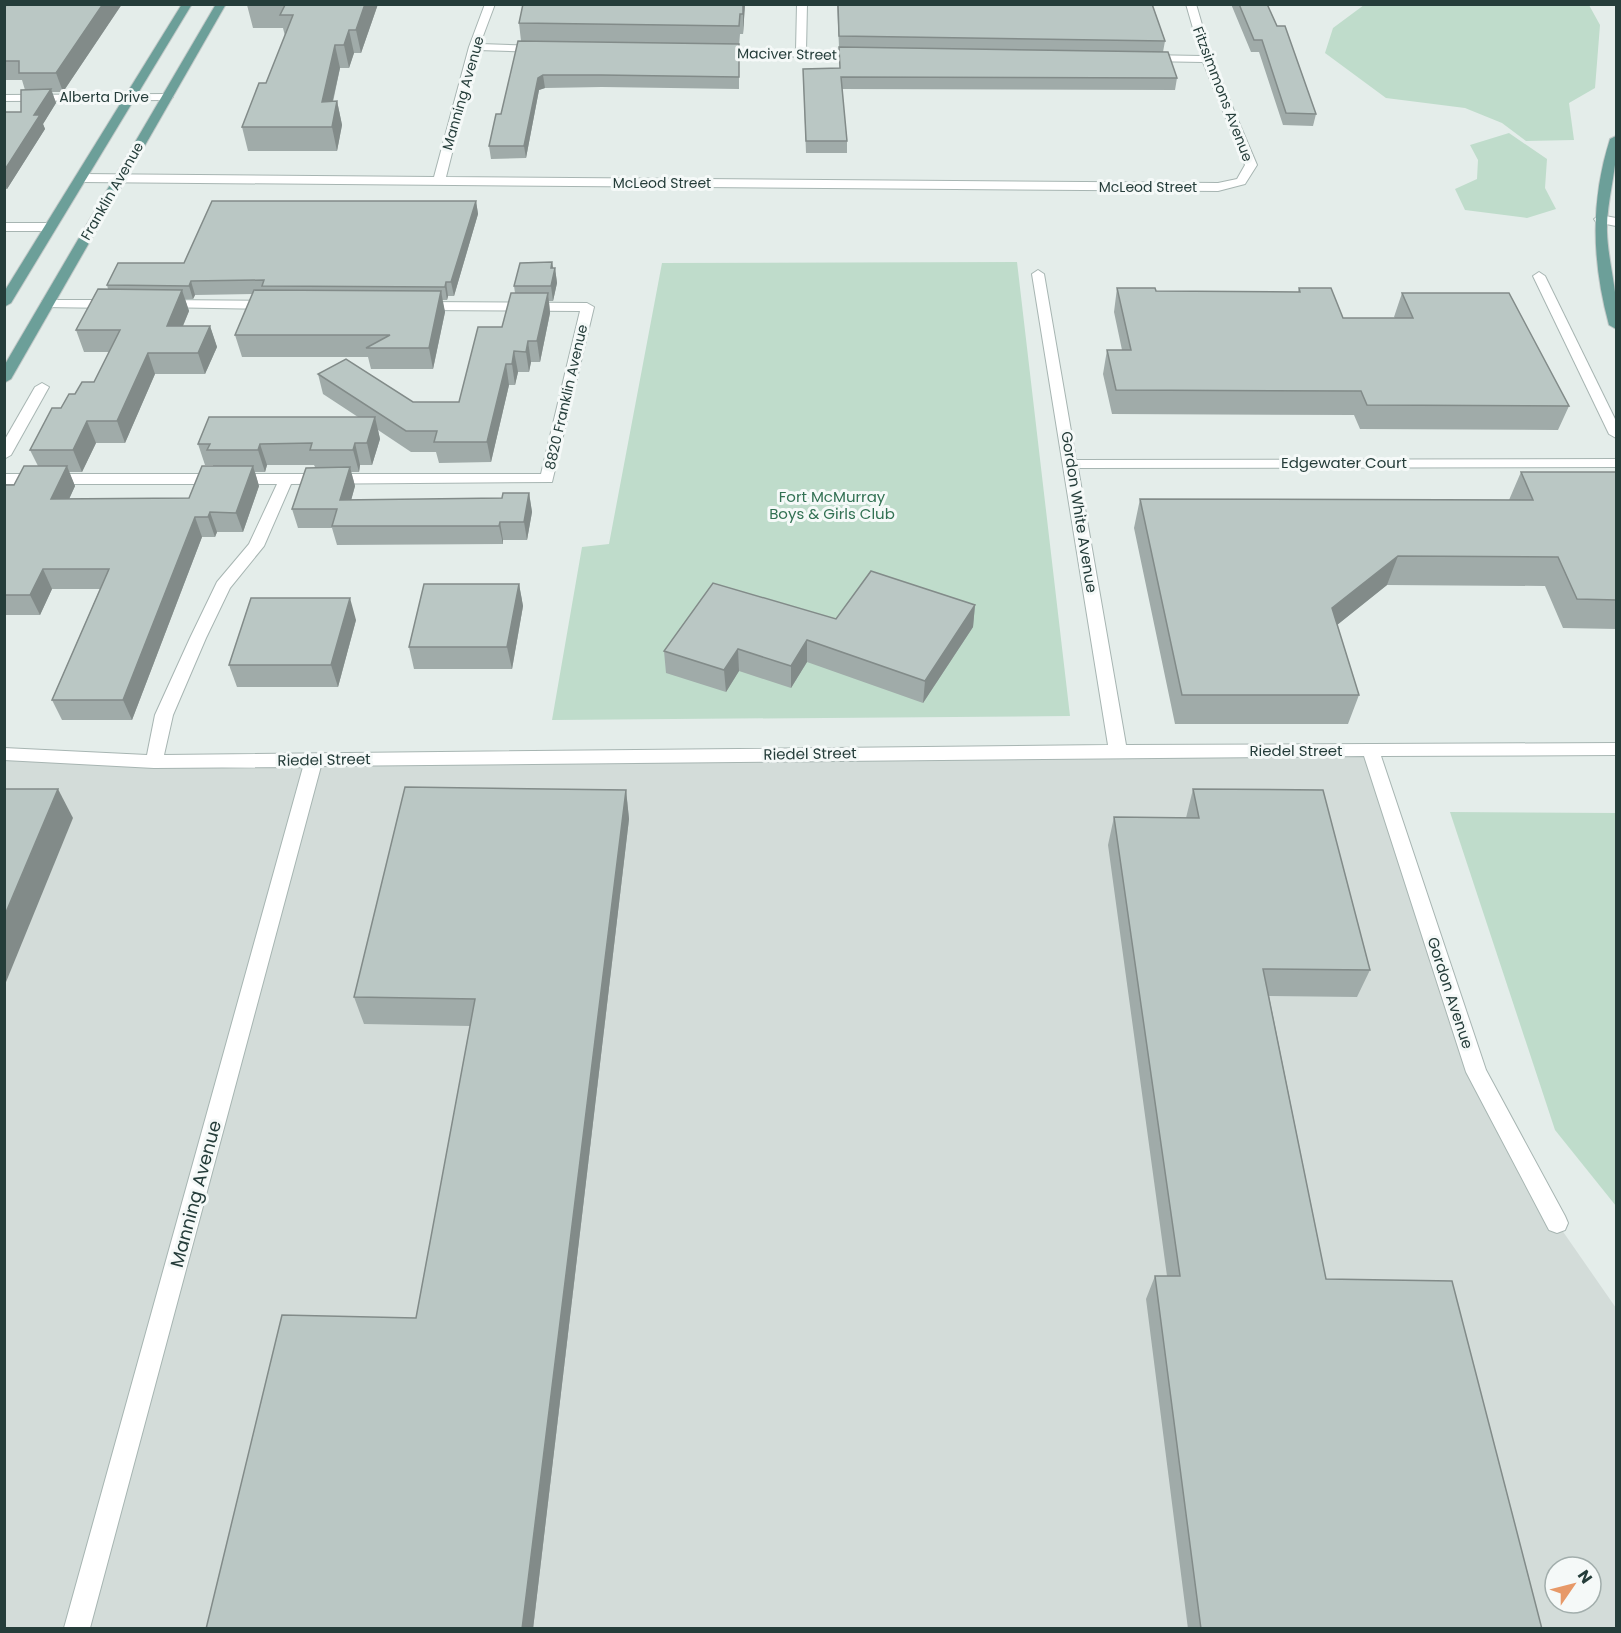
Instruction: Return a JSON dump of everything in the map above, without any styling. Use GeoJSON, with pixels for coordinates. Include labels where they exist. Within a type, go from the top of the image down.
{"type":"FeatureCollection","features":[{"type":"Feature","properties":{"kind":"main road","name":"Franklin Avenue"},"geometry":{"type":"LineString","coordinates":[[4,303],[133,97],[187,4]]}},
{"type":"Feature","properties":{"kind":"main road","name":"Franklin Avenue"},"geometry":{"type":"LineString","coordinates":[[4,379],[221,4]]}},
{"type":"Feature","properties":{"kind":"main road"},"geometry":{"type":"LineString","coordinates":[[1617,139],[1609,161],[1600,219],[1603,271],[1617,324]]}},
{"type":"Feature","properties":{"kind":"street","name":"Manning Avenue"},"geometry":{"type":"LineString","coordinates":[[439,181],[474,48],[490,4]]}},
{"type":"Feature","properties":{"kind":"street"},"geometry":{"type":"LineString","coordinates":[[801,54],[802,4]]}},
{"type":"Feature","properties":{"kind":"street","name":"Fitzsimmons Avenue"},"geometry":{"type":"LineString","coordinates":[[1191,4],[1207,59],[1251,165],[1242,181]]}},
{"type":"Feature","properties":{"kind":"street"},"geometry":{"type":"LineString","coordinates":[[474,48],[556,49]]}},
{"type":"Feature","properties":{"kind":"street","name":"Maciver Street"},"geometry":{"type":"LineString","coordinates":[[708,52],[873,55]]}},
{"type":"Feature","properties":{"kind":"street"},"geometry":{"type":"LineString","coordinates":[[1135,58],[1207,59]]}},
{"type":"Feature","properties":{"kind":"street","name":"Alberta Drive"},"geometry":{"type":"LineString","coordinates":[[4,98],[167,97]]}},
{"type":"Feature","properties":{"kind":"street","name":"McLeod Street"},"geometry":{"type":"LineString","coordinates":[[81,178],[1218,188],[1242,181]]}},
{"type":"Feature","properties":{"kind":"street"},"geometry":{"type":"LineString","coordinates":[[1600,219],[1617,222]]}},
{"type":"Feature","properties":{"kind":"street"},"geometry":{"type":"LineString","coordinates":[[4,227],[50,227]]}},
{"type":"Feature","properties":{"kind":"street","name":"Gordon White Avenue"},"geometry":{"type":"LineString","coordinates":[[1038,274],[1118,751]]}},
{"type":"Feature","properties":{"kind":"street"},"geometry":{"type":"LineString","coordinates":[[1539,276],[1617,434]]}},
{"type":"Feature","properties":{"kind":"street"},"geometry":{"type":"LineString","coordinates":[[47,304],[287,305]]}},
{"type":"Feature","properties":{"kind":"street","name":"8820 Franklin Avenue"},"geometry":{"type":"LineString","coordinates":[[4,479],[547,479],[587,307],[407,306]]}},
{"type":"Feature","properties":{"kind":"street"},"geometry":{"type":"LineString","coordinates":[[4,455],[42,387]]}},
{"type":"Feature","properties":{"kind":"street","name":"Edgewater Court"},"geometry":{"type":"LineString","coordinates":[[1071,464],[1617,463]]}},
{"type":"Feature","properties":{"kind":"street"},"geometry":{"type":"LineString","coordinates":[[154,762],[164,715],[198,638],[223,586],[255,546],[286,479]]}},
{"type":"Feature","properties":{"kind":"street","name":"Riedel Street"},"geometry":{"type":"LineString","coordinates":[[4,754],[154,762],[1118,751],[1617,750]]}},
{"type":"Feature","properties":{"kind":"street","name":"Gordon Avenue"},"geometry":{"type":"LineString","coordinates":[[1371,752],[1476,1072],[1557,1223]]}},
{"type":"Feature","properties":{"kind":"street","name":"Manning Avenue"},"geometry":{"type":"LineString","coordinates":[[77,1629],[314,760]]}},
{"type":"Feature","properties":{"kind":"shaded area"},"geometry":{"type":"Polygon","coordinates":[[[1371,752],[1476,1072],[1557,1223],[1616,1308],[1616,1628],[5,1628],[4,754],[154,762],[1371,752]]]}},
{"type":"Feature","properties":{"kind":"green space"},"geometry":{"type":"Polygon","coordinates":[[[1364,5],[1589,5],[1600,25],[1595,88],[1569,103],[1574,140],[1526,141],[1502,123],[1465,108],[1386,98],[1325,53],[1333,28],[1364,5]]]}},
{"type":"Feature","properties":{"kind":"green space"},"geometry":{"type":"Polygon","coordinates":[[[1509,133],[1547,159],[1545,188],[1556,209],[1527,218],[1465,210],[1455,189],[1477,179],[1478,160],[1470,145],[1509,133]]]}},
{"type":"Feature","properties":{"kind":"green space","name":"Fort McMurray Boys & Girls Club"},"geometry":{"type":"Polygon","coordinates":[[[1017,262],[1070,716],[552,720],[582,547],[609,544],[662,263],[1017,262]]]}},
{"type":"Feature","properties":{"kind":"green space"},"geometry":{"type":"Polygon","coordinates":[[[1450,812],[1616,813],[1616,1206],[1555,1130],[1450,812]]]}},
{"type":"Feature","properties":{"kind":"building"},"geometry":{"type":"Polygon","coordinates":[[[7,4],[103,4],[56,73],[19,73],[19,61],[4,61],[4,8],[7,4]]]}},
{"type":"Feature","properties":{"kind":"building"},"geometry":{"type":"Polygon","coordinates":[[[248,4],[365,4],[356,30],[349,30],[344,45],[335,45],[322,102],[337,101],[332,127],[242,127],[259,83],[266,83],[293,15],[280,15],[285,5],[248,4]]]}},
{"type":"Feature","properties":{"kind":"building"},"geometry":{"type":"Polygon","coordinates":[[[523,4],[743,4],[743,14],[740,14],[739,26],[519,23],[523,4]]]}},
{"type":"Feature","properties":{"kind":"building"},"geometry":{"type":"Polygon","coordinates":[[[838,4],[1152,4],[1165,41],[839,36],[838,4]]]}},
{"type":"Feature","properties":{"kind":"building"},"geometry":{"type":"Polygon","coordinates":[[[1239,4],[1267,4],[1277,26],[1285,26],[1316,114],[1286,113],[1262,40],[1254,40],[1239,4]]]}},
{"type":"Feature","properties":{"kind":"building"},"geometry":{"type":"Polygon","coordinates":[[[518,41],[739,44],[739,77],[543,75],[538,78],[524,146],[489,146],[496,114],[501,114],[518,41]]]}},
{"type":"Feature","properties":{"kind":"building"},"geometry":{"type":"Polygon","coordinates":[[[839,47],[1168,52],[1177,78],[841,77],[847,141],[806,141],[803,69],[840,68],[839,47]]]}},
{"type":"Feature","properties":{"kind":"building"},"geometry":{"type":"Polygon","coordinates":[[[51,89],[34,115],[40,115],[4,171],[4,112],[21,112],[21,90],[51,89]]]}},
{"type":"Feature","properties":{"kind":"building"},"geometry":{"type":"Polygon","coordinates":[[[212,201],[476,201],[451,282],[446,282],[445,287],[262,286],[264,280],[191,281],[189,286],[107,285],[118,263],[184,263],[212,201]]]}},
{"type":"Feature","properties":{"kind":"building"},"geometry":{"type":"Polygon","coordinates":[[[552,262],[551,268],[555,268],[551,286],[514,286],[520,263],[552,262]]]}},
{"type":"Feature","properties":{"kind":"building"},"geometry":{"type":"Polygon","coordinates":[[[1117,288],[1155,288],[1156,291],[1300,292],[1299,288],[1331,288],[1343,318],[1413,318],[1402,293],[1509,293],[1569,406],[1367,405],[1361,391],[1116,390],[1107,350],[1131,350],[1117,288]]]}},
{"type":"Feature","properties":{"kind":"building"},"geometry":{"type":"Polygon","coordinates":[[[98,289],[182,290],[167,326],[210,326],[198,353],[148,353],[117,421],[87,421],[73,450],[30,450],[52,408],[61,408],[69,394],[75,394],[82,382],[94,382],[120,330],[76,330],[98,289]]]}},
{"type":"Feature","properties":{"kind":"building"},"geometry":{"type":"Polygon","coordinates":[[[254,290],[441,291],[429,348],[366,348],[390,335],[235,335],[254,290]]]}},
{"type":"Feature","properties":{"kind":"building"},"geometry":{"type":"Polygon","coordinates":[[[511,293],[548,293],[537,341],[528,341],[526,352],[514,351],[512,364],[506,364],[487,442],[434,442],[437,431],[406,431],[318,374],[346,359],[413,402],[459,402],[478,327],[502,327],[511,293]]]}},
{"type":"Feature","properties":{"kind":"building"},"geometry":{"type":"Polygon","coordinates":[[[209,417],[375,417],[367,443],[355,443],[353,450],[310,450],[312,443],[260,444],[258,450],[207,450],[210,444],[198,444],[209,417]]]}},
{"type":"Feature","properties":{"kind":"building"},"geometry":{"type":"Polygon","coordinates":[[[24,466],[67,466],[51,499],[189,498],[202,466],[253,466],[236,513],[210,512],[208,517],[195,517],[123,700],[52,700],[109,569],[43,569],[30,595],[4,595],[4,485],[14,485],[24,466]]]}},
{"type":"Feature","properties":{"kind":"building"},"geometry":{"type":"Polygon","coordinates":[[[350,467],[340,500],[502,498],[503,493],[529,493],[524,522],[500,522],[499,526],[332,526],[337,509],[292,509],[306,468],[350,467]]]}},
{"type":"Feature","properties":{"kind":"building"},"geometry":{"type":"Polygon","coordinates":[[[1521,472],[1617,472],[1617,600],[1577,599],[1558,557],[1398,556],[1332,608],[1359,695],[1182,695],[1140,499],[1533,500],[1521,472]]]}},
{"type":"Feature","properties":{"kind":"building"},"geometry":{"type":"Polygon","coordinates":[[[871,571],[975,605],[925,681],[807,640],[791,666],[738,649],[724,670],[664,651],[713,583],[836,619],[871,571]]]}},
{"type":"Feature","properties":{"kind":"building"},"geometry":{"type":"Polygon","coordinates":[[[424,584],[519,584],[507,647],[409,647],[424,584]]]}},
{"type":"Feature","properties":{"kind":"building"},"geometry":{"type":"Polygon","coordinates":[[[251,598],[350,598],[331,665],[229,665],[251,598]]]}},
{"type":"Feature","properties":{"kind":"building"},"geometry":{"type":"Polygon","coordinates":[[[405,787],[626,790],[522,1629],[206,1629],[282,1315],[416,1318],[475,999],[354,997],[405,787]]]}},
{"type":"Feature","properties":{"kind":"building"},"geometry":{"type":"Polygon","coordinates":[[[4,789],[58,789],[4,917],[4,789]]]}},
{"type":"Feature","properties":{"kind":"building"},"geometry":{"type":"Polygon","coordinates":[[[1193,789],[1323,790],[1370,970],[1263,969],[1326,1279],[1452,1281],[1542,1629],[1201,1629],[1155,1276],[1180,1276],[1114,817],[1199,818],[1193,789]]]}}]}
